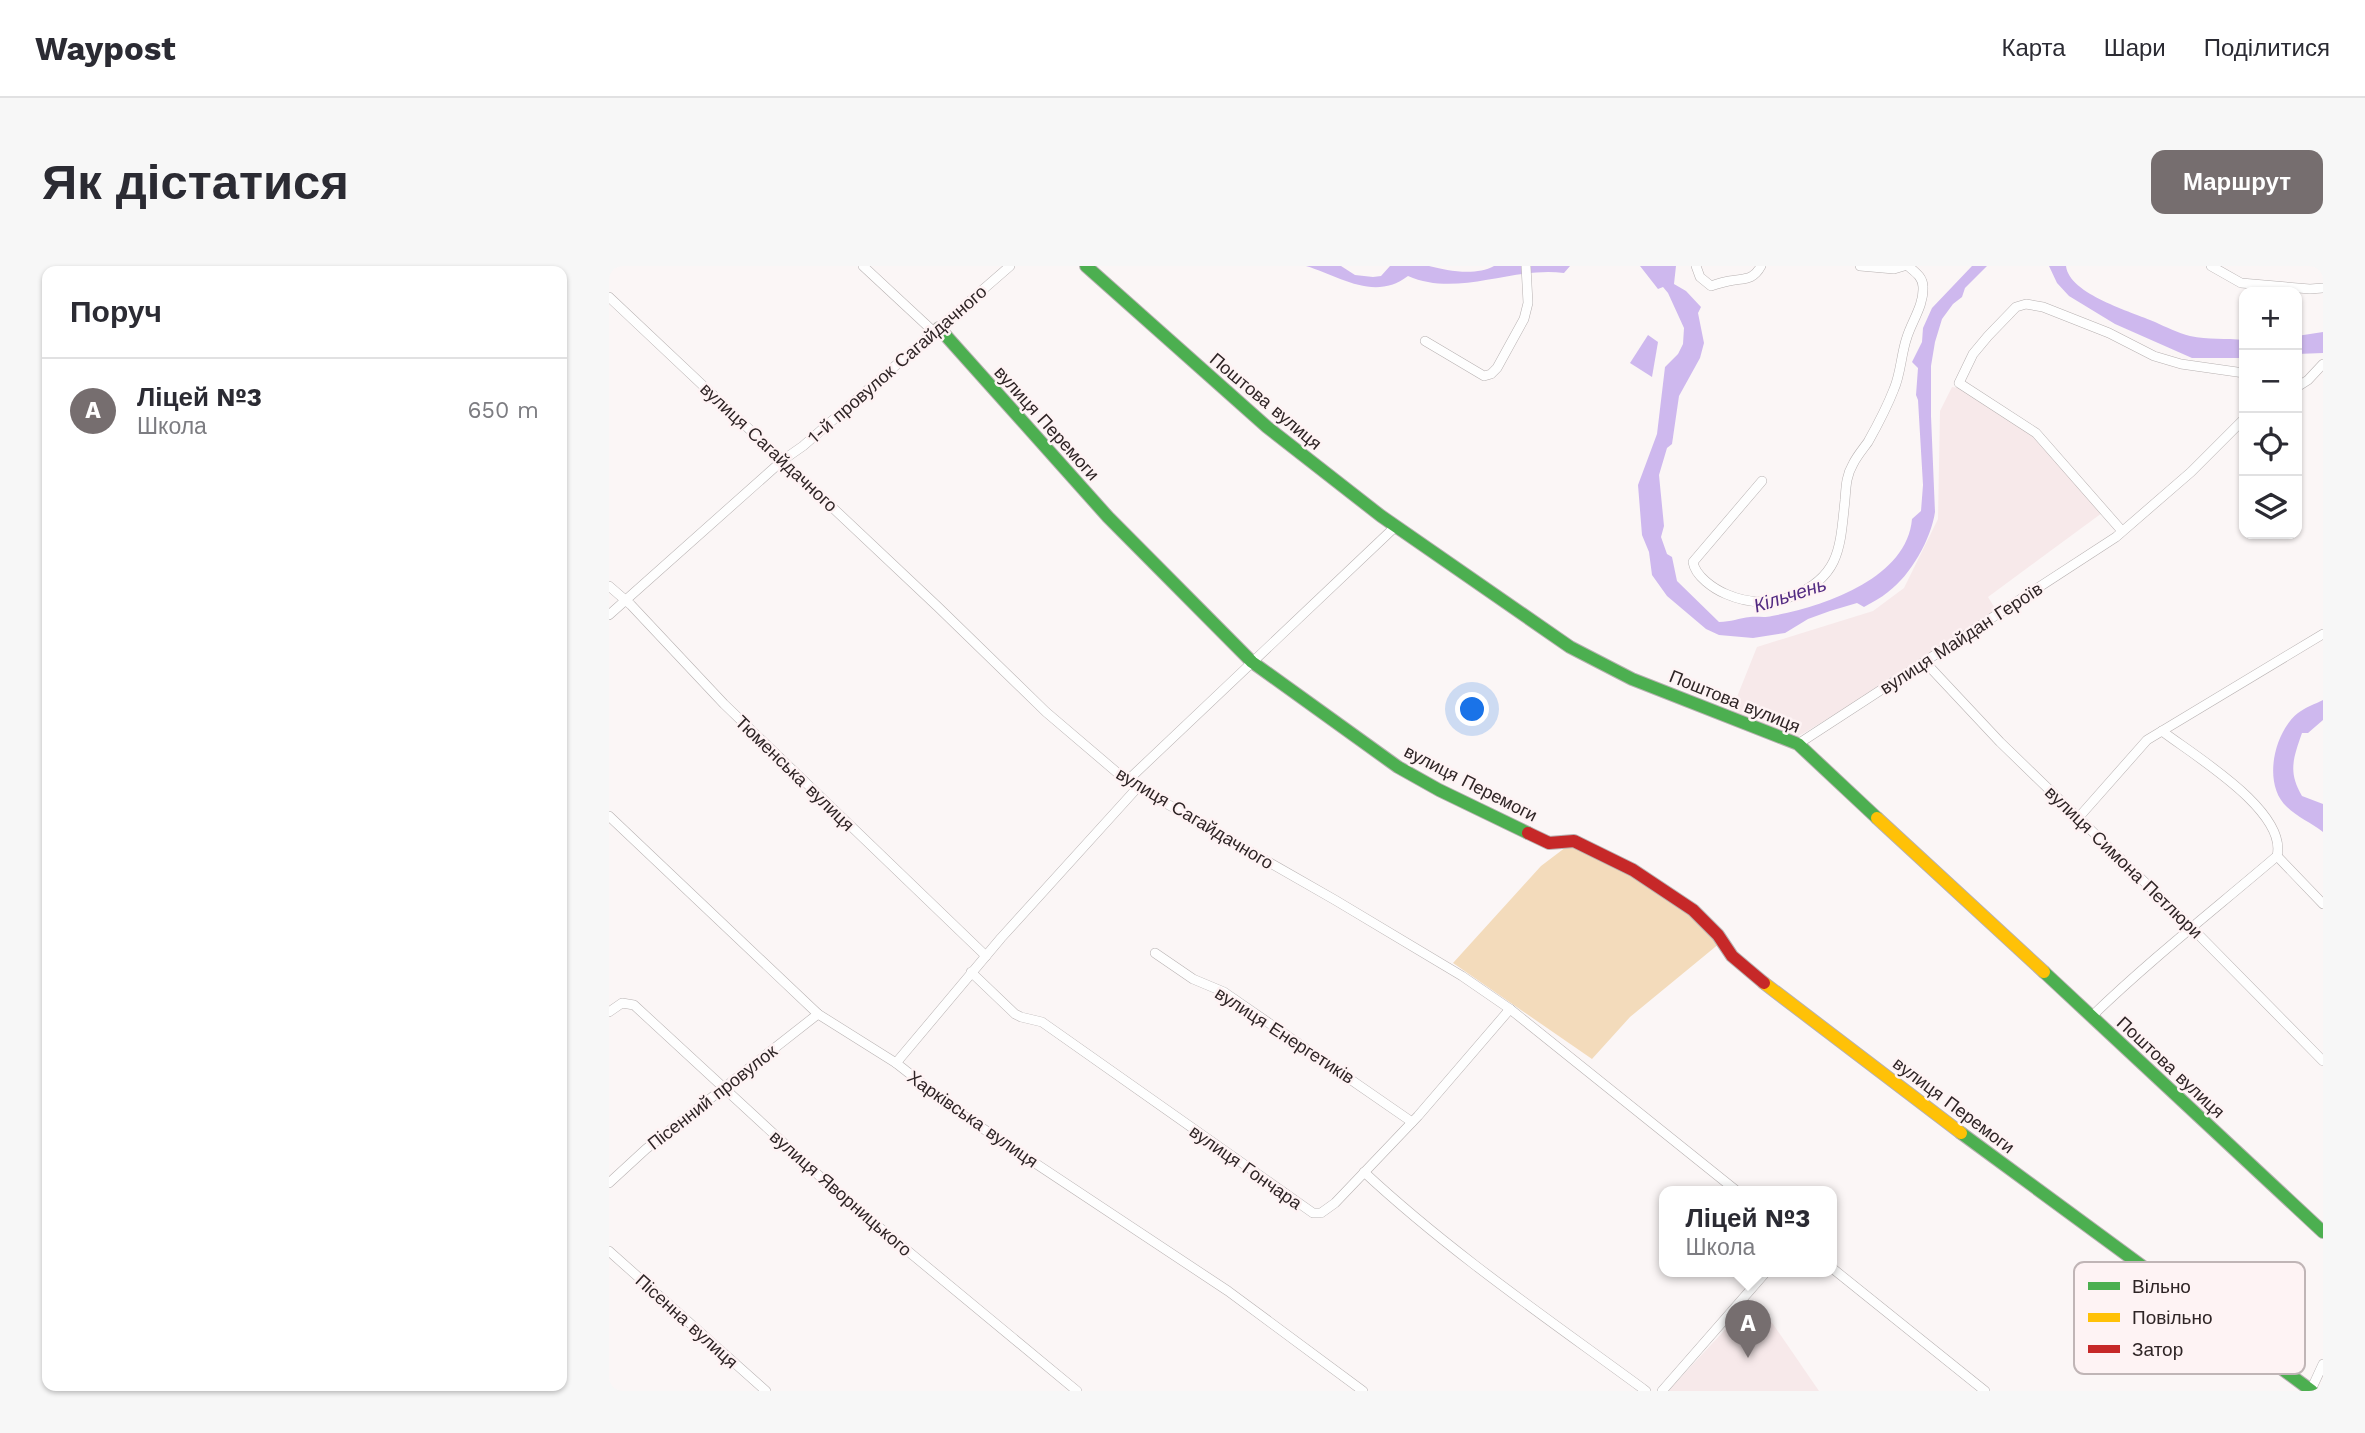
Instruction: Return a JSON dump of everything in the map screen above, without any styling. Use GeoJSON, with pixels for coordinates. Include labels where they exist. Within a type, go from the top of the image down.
{"type":"FeatureCollection","features":[{"type":"Feature","properties":{"kind":"street","name":"вулиця Перемоги"},"geometry":{"type":"LineString","coordinates":[[863,266],[937,330],[1108,517],[1252,662],[1377,752],[1418,778],[1549,843],[1574,841],[1601,853],[1633,870],[1693,910],[1718,935],[1742,966],[2137,1262]]}},
{"type":"Feature","properties":{"kind":"street","name":"1-й провулок Сагайдачного"},"geometry":{"type":"LineString","coordinates":[[609,615],[783,460],[803,446],[1010,266]]}},
{"type":"Feature","properties":{"kind":"street","name":"Поштова вулиця"},"geometry":{"type":"LineString","coordinates":[[1086,266],[1261,422],[1396,526],[1570,647],[1632,679],[1798,744],[2323,1232]]}},
{"type":"Feature","properties":{"kind":"street"},"geometry":{"type":"LineString","coordinates":[[1696,266],[1700,277],[1711,286],[1753,277],[1761,266]]}},
{"type":"Feature","properties":{"kind":"street"},"geometry":{"type":"LineString","coordinates":[[1762,481],[1693,562],[1700,575],[1718,591],[1739,600],[1779,602],[1817,583],[1833,565],[1840,545],[1847,477],[1895,387],[1907,337],[1922,298],[1922,280],[1906,266],[1894,269],[1860,266]]}},
{"type":"Feature","properties":{"kind":"street"},"geometry":{"type":"LineString","coordinates":[[2211,266],[2241,283],[2323,288]]}},
{"type":"Feature","properties":{"kind":"street"},"geometry":{"type":"LineString","coordinates":[[1425,341],[1484,376],[1491,374],[1497,368],[1524,318],[1528,303],[1527,271]]}},
{"type":"Feature","properties":{"kind":"street","name":"вулиця Сагайдачного"},"geometry":{"type":"LineString","coordinates":[[609,296],[1046,712],[1127,781],[1462,976],[1510,1009],[1731,1186]]}},
{"type":"Feature","properties":{"kind":"street"},"geometry":{"type":"LineString","coordinates":[[2122,531],[2036,433],[1959,383],[1973,354],[2016,307],[2026,304],[2043,307],[2154,356],[2181,364],[2239,372]]}},
{"type":"Feature","properties":{"kind":"street"},"geometry":{"type":"LineString","coordinates":[[2302,384],[2323,364]]}},
{"type":"Feature","properties":{"kind":"street","name":"вулиця Майдан Героїв"},"geometry":{"type":"LineString","coordinates":[[1798,744],[2122,531],[2191,472],[2239,424]]}},
{"type":"Feature","properties":{"kind":"street"},"geometry":{"type":"LineString","coordinates":[[1127,781],[1396,526]]}},
{"type":"Feature","properties":{"kind":"street","name":"Тюменська вулиця"},"geometry":{"type":"LineString","coordinates":[[609,586],[631,605],[724,704],[986,956]]}},
{"type":"Feature","properties":{"kind":"street"},"geometry":{"type":"LineString","coordinates":[[2080,817],[2147,740],[2323,634]]}},
{"type":"Feature","properties":{"kind":"street","name":"вулиця Симона Петлюри"},"geometry":{"type":"LineString","coordinates":[[1925,662],[2000,742],[2080,817],[2323,1061]]}},
{"type":"Feature","properties":{"kind":"street"},"geometry":{"type":"LineString","coordinates":[[2092,1016],[2133,977],[2277,856],[2279,848],[2276,835],[2241,789],[2162,731]]}},
{"type":"Feature","properties":{"kind":"street"},"geometry":{"type":"LineString","coordinates":[[896,1063],[971,972],[1138,787]]}},
{"type":"Feature","properties":{"kind":"street","name":"Харківська вулиця"},"geometry":{"type":"LineString","coordinates":[[609,816],[818,1014],[896,1063],[961,1114],[1228,1291],[1363,1391]]}},
{"type":"Feature","properties":{"kind":"street"},"geometry":{"type":"LineString","coordinates":[[2277,856],[2323,904]]}},
{"type":"Feature","properties":{"kind":"street","name":"вулиця Енергетиків"},"geometry":{"type":"LineString","coordinates":[[1155,953],[1193,979],[1224,992],[1412,1122]]}},
{"type":"Feature","properties":{"kind":"street","name":"вулиця Гончара"},"geometry":{"type":"LineString","coordinates":[[971,972],[1015,1014],[1042,1022],[1313,1213],[1329,1209],[1412,1122],[1510,1009]]}},
{"type":"Feature","properties":{"kind":"street","name":"вулиця Яворницького"},"geometry":{"type":"LineString","coordinates":[[609,1012],[622,1003],[634,1005],[722,1089],[839,1194],[1077,1391]]}},
{"type":"Feature","properties":{"kind":"street","name":"Пісенний провулок"},"geometry":{"type":"LineString","coordinates":[[609,1183],[646,1149],[818,1014]]}},
{"type":"Feature","properties":{"kind":"street"},"geometry":{"type":"LineString","coordinates":[[1364,1172],[1506,1287],[1646,1391]]}},
{"type":"Feature","properties":{"kind":"street","name":"Пісенна вулиця"},"geometry":{"type":"LineString","coordinates":[[609,1251],[766,1391]]}},
{"type":"Feature","properties":{"kind":"street"},"geometry":{"type":"LineString","coordinates":[[1837,1272],[1985,1391]]}},
{"type":"Feature","properties":{"kind":"street"},"geometry":{"type":"LineString","coordinates":[[1662,1391],[1762,1277]]}},
{"type":"Feature","properties":{"kind":"street"},"geometry":{"type":"LineString","coordinates":[[2311,1390],[2323,1364]]}},
{"type":"Feature","properties":{"kind":"street","name":"вулиця Перемоги"},"geometry":{"type":"LineString","coordinates":[[2289,1374],[2311,1390]]}},
{"type":"Feature","properties":{"kind":"shaded area"},"geometry":{"type":"Polygon","coordinates":[[[1306,266],[1341,266],[1355,275],[1373,277],[1381,276],[1390,266],[1429,266],[1471,272],[1494,266],[1570,266],[1564,273],[1525,274],[1466,283],[1427,282],[1408,276],[1383,287],[1370,287],[1306,266]]]}},
{"type":"Feature","properties":{"kind":"shaded area"},"geometry":{"type":"Polygon","coordinates":[[[1640,266],[1676,266],[1674,284],[1686,291],[1701,307],[1698,313],[1704,343],[1700,358],[1679,396],[1672,444],[1667,448],[1659,475],[1664,526],[1661,537],[1667,554],[1672,557],[1677,581],[1719,622],[1769,617],[1837,597],[1879,574],[1895,558],[1907,540],[1912,519],[1921,511],[1923,485],[1916,395],[1918,368],[1912,362],[1922,342],[1923,328],[1932,308],[1972,266],[1987,266],[1965,288],[1962,297],[1942,319],[1931,366],[1935,512],[1933,522],[1919,556],[1896,585],[1885,594],[1864,607],[1857,603],[1808,619],[1785,633],[1753,638],[1719,635],[1706,629],[1667,596],[1652,575],[1649,552],[1642,535],[1638,485],[1657,434],[1665,367],[1678,354],[1683,344],[1684,328],[1668,293],[1663,287],[1658,289],[1640,266]]]}},
{"type":"Feature","properties":{"kind":"shaded area"},"geometry":{"type":"Polygon","coordinates":[[[2049,266],[2066,266],[2078,285],[2103,301],[2186,335],[2239,340],[2239,358],[2192,358],[2115,324],[2069,296],[2057,283],[2049,266]]]}},
{"type":"Feature","properties":{"kind":"shaded area"},"geometry":{"type":"Polygon","coordinates":[[[2323,332],[2323,353],[2302,354],[2302,335],[2323,332]]]}},
{"type":"Feature","properties":{"kind":"shaded area"},"geometry":{"type":"Polygon","coordinates":[[[1648,335],[1658,342],[1652,377],[1630,363],[1648,335]]]}},
{"type":"Feature","properties":{"kind":"shaded area"},"geometry":{"type":"Polygon","coordinates":[[[1952,387],[1965,389],[2028,431],[2102,513],[1988,597],[1996,610],[1902,674],[1804,733],[1796,737],[1731,712],[1757,647],[1873,611],[1904,588],[1938,519],[1940,411],[1952,387]]]}},
{"type":"Feature","properties":{"kind":"shaded area"},"geometry":{"type":"Polygon","coordinates":[[[2323,700],[2323,720],[2308,733],[2302,733],[2293,772],[2302,796],[2323,804],[2323,832],[2287,807],[2279,797],[2273,772],[2277,745],[2283,732],[2298,713],[2323,700]]]}},
{"type":"Feature","properties":{"kind":"shaded area"},"geometry":{"type":"Polygon","coordinates":[[[1570,844],[1635,877],[1697,916],[1720,943],[1630,1017],[1592,1059],[1453,963],[1541,866],[1570,844]]]}},
{"type":"Feature","properties":{"kind":"shaded area"},"geometry":{"type":"Polygon","coordinates":[[[1749,1304],[1773,1324],[1819,1391],[1668,1391],[1749,1304]]]}},
{"type":"Feature","properties":{"kind":"traffic: fast"},"geometry":{"type":"LineString","coordinates":[[1086,266],[1267,427],[1381,516],[1570,647],[1632,679],[1798,744],[1877,818]]}},
{"type":"Feature","properties":{"kind":"traffic: fast"},"geometry":{"type":"LineString","coordinates":[[939,328],[1108,517],[1252,662],[1398,767],[1528,833]]}},
{"type":"Feature","properties":{"kind":"traffic: fast"},"geometry":{"type":"LineString","coordinates":[[2044,972],[2323,1232]]}},
{"type":"Feature","properties":{"kind":"traffic: fast"},"geometry":{"type":"LineString","coordinates":[[1961,1133],[2136,1262]]}},
{"type":"Feature","properties":{"kind":"traffic: fast"},"geometry":{"type":"LineString","coordinates":[[2289,1374],[2312,1391]]}},
{"type":"Feature","properties":{"kind":"traffic: slow"},"geometry":{"type":"LineString","coordinates":[[1877,818],[2044,972]]}},
{"type":"Feature","properties":{"kind":"traffic: slow"},"geometry":{"type":"LineString","coordinates":[[1764,983],[1961,1133]]}},
{"type":"Feature","properties":{"kind":"traffic: jam"},"geometry":{"type":"LineString","coordinates":[[1528,833],[1549,843],[1574,841],[1633,870],[1693,910],[1718,935],[1732,956],[1764,983]]}},
{"type":"Feature","properties":{"kind":"place","name":"Ліцей №3"},"geometry":{"type":"Point","coordinates":[1748,1358]}},
{"type":"Feature","properties":{"kind":"water label","name":"Кільчень"},"geometry":{"type":"Point","coordinates":[1790,595]}}]}
